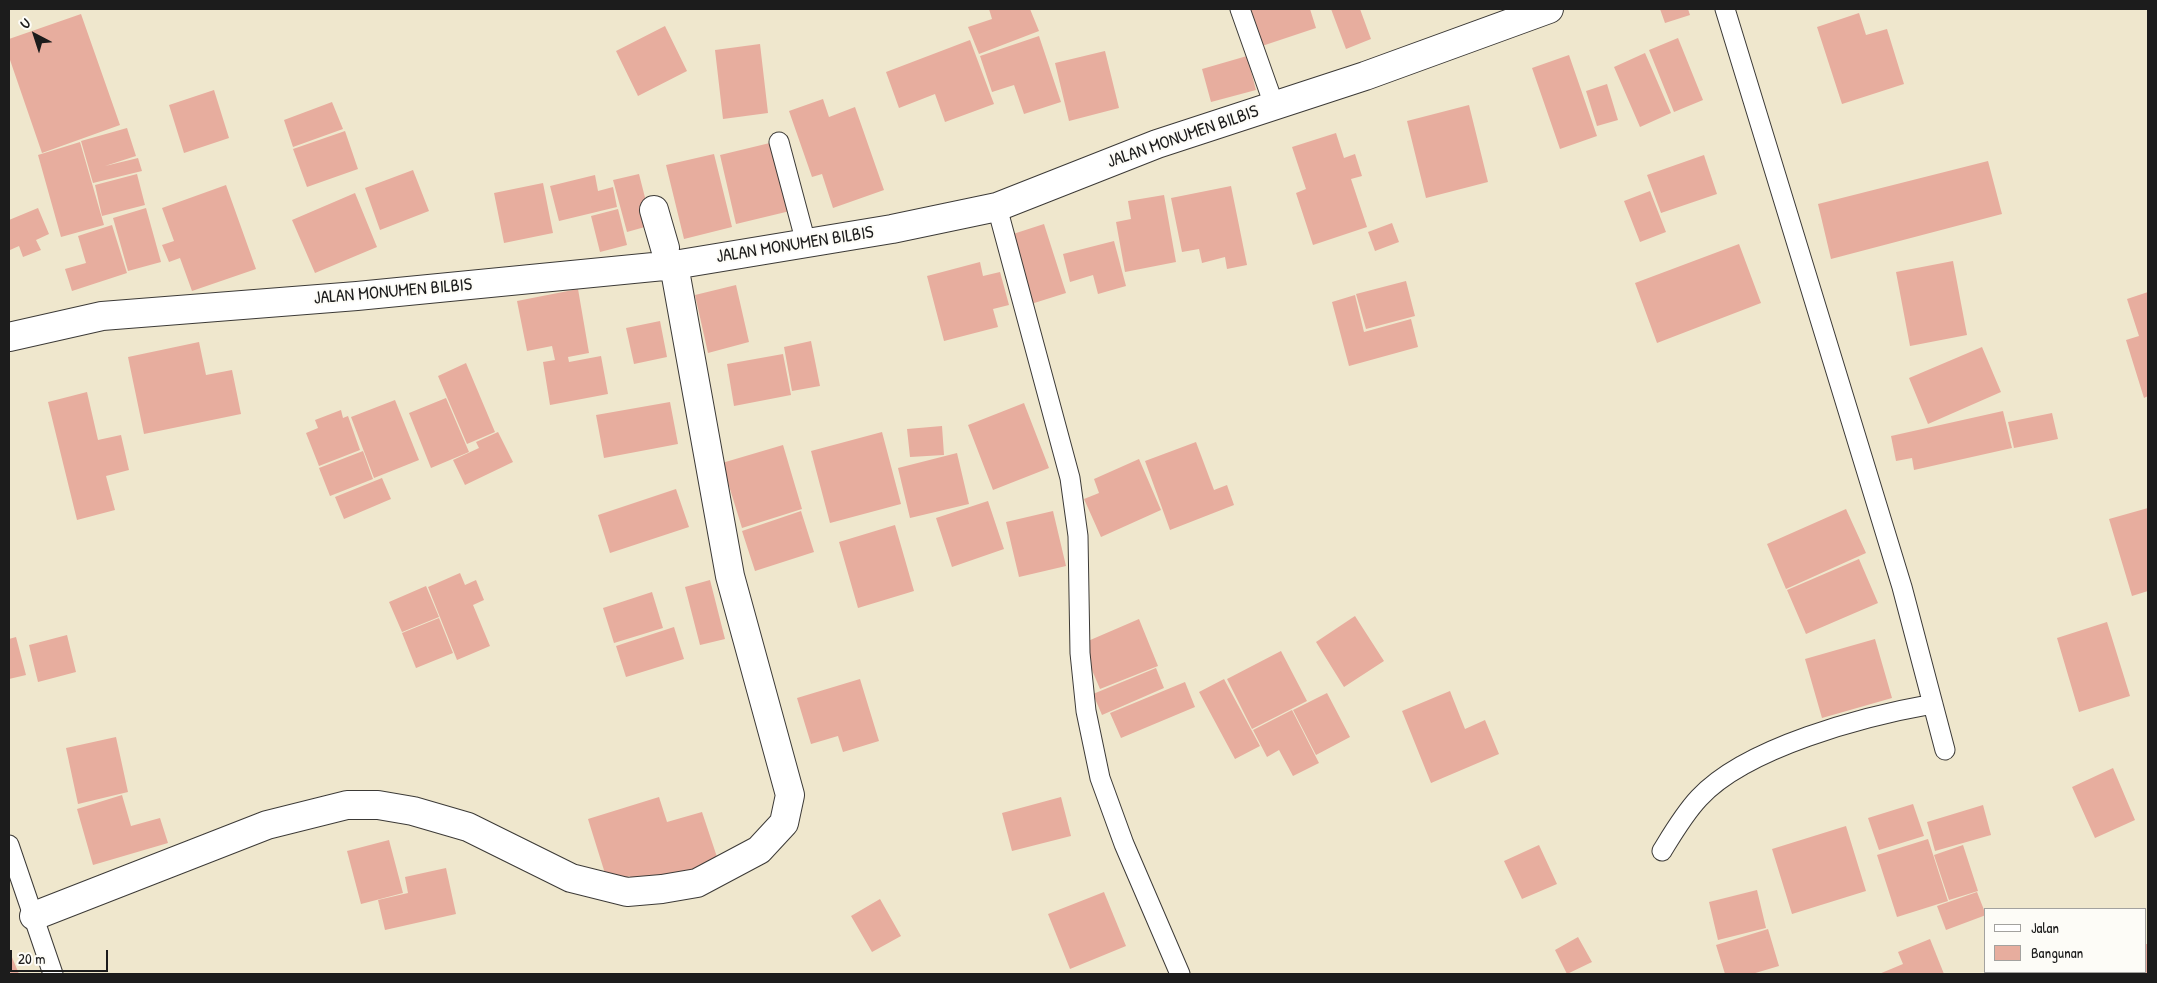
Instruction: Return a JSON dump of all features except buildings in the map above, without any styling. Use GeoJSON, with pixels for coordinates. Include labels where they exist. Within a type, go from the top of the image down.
{"type":"FeatureCollection","features":[{"type":"Feature","properties":{"kind":"street","name":"JALAN MONUMEN BILBIS"},"geometry":{"type":"LineString","coordinates":[[9,337],[102,316],[356,296],[669,257],[804,235],[892,229],[997,207],[1157,144],[1374,72],[1548,9]]}},
{"type":"Feature","properties":{"kind":"street"},"geometry":{"type":"LineString","coordinates":[[34,916],[267,825],[347,805],[378,805],[413,811],[468,827],[571,878],[627,892],[697,883],[760,850],[784,823],[790,795],[730,576],[669,257],[654,210]]}},
{"type":"Feature","properties":{"kind":"street"},"geometry":{"type":"LineString","coordinates":[[596,258],[669,257]]}},
{"type":"Feature","properties":{"kind":"lane"},"geometry":{"type":"LineString","coordinates":[[1240,9],[1274,105]]}},
{"type":"Feature","properties":{"kind":"lane"},"geometry":{"type":"LineString","coordinates":[[1725,9],[1902,587],[1945,750]]}},
{"type":"Feature","properties":{"kind":"lane"},"geometry":{"type":"LineString","coordinates":[[779,142],[804,235]]}},
{"type":"Feature","properties":{"kind":"lane"},"geometry":{"type":"LineString","coordinates":[[997,207],[1070,478],[1078,536],[1080,652],[1085,702],[1100,778],[1124,844],[1180,974]]}},
{"type":"Feature","properties":{"kind":"lane"},"geometry":{"type":"LineString","coordinates":[[1662,851],[1700,797],[1730,772],[1761,756],[1830,729],[1882,713],[1933,704]]}},
{"type":"Feature","properties":{"kind":"lane"},"geometry":{"type":"LineString","coordinates":[[9,845],[53,974]]}}]}
